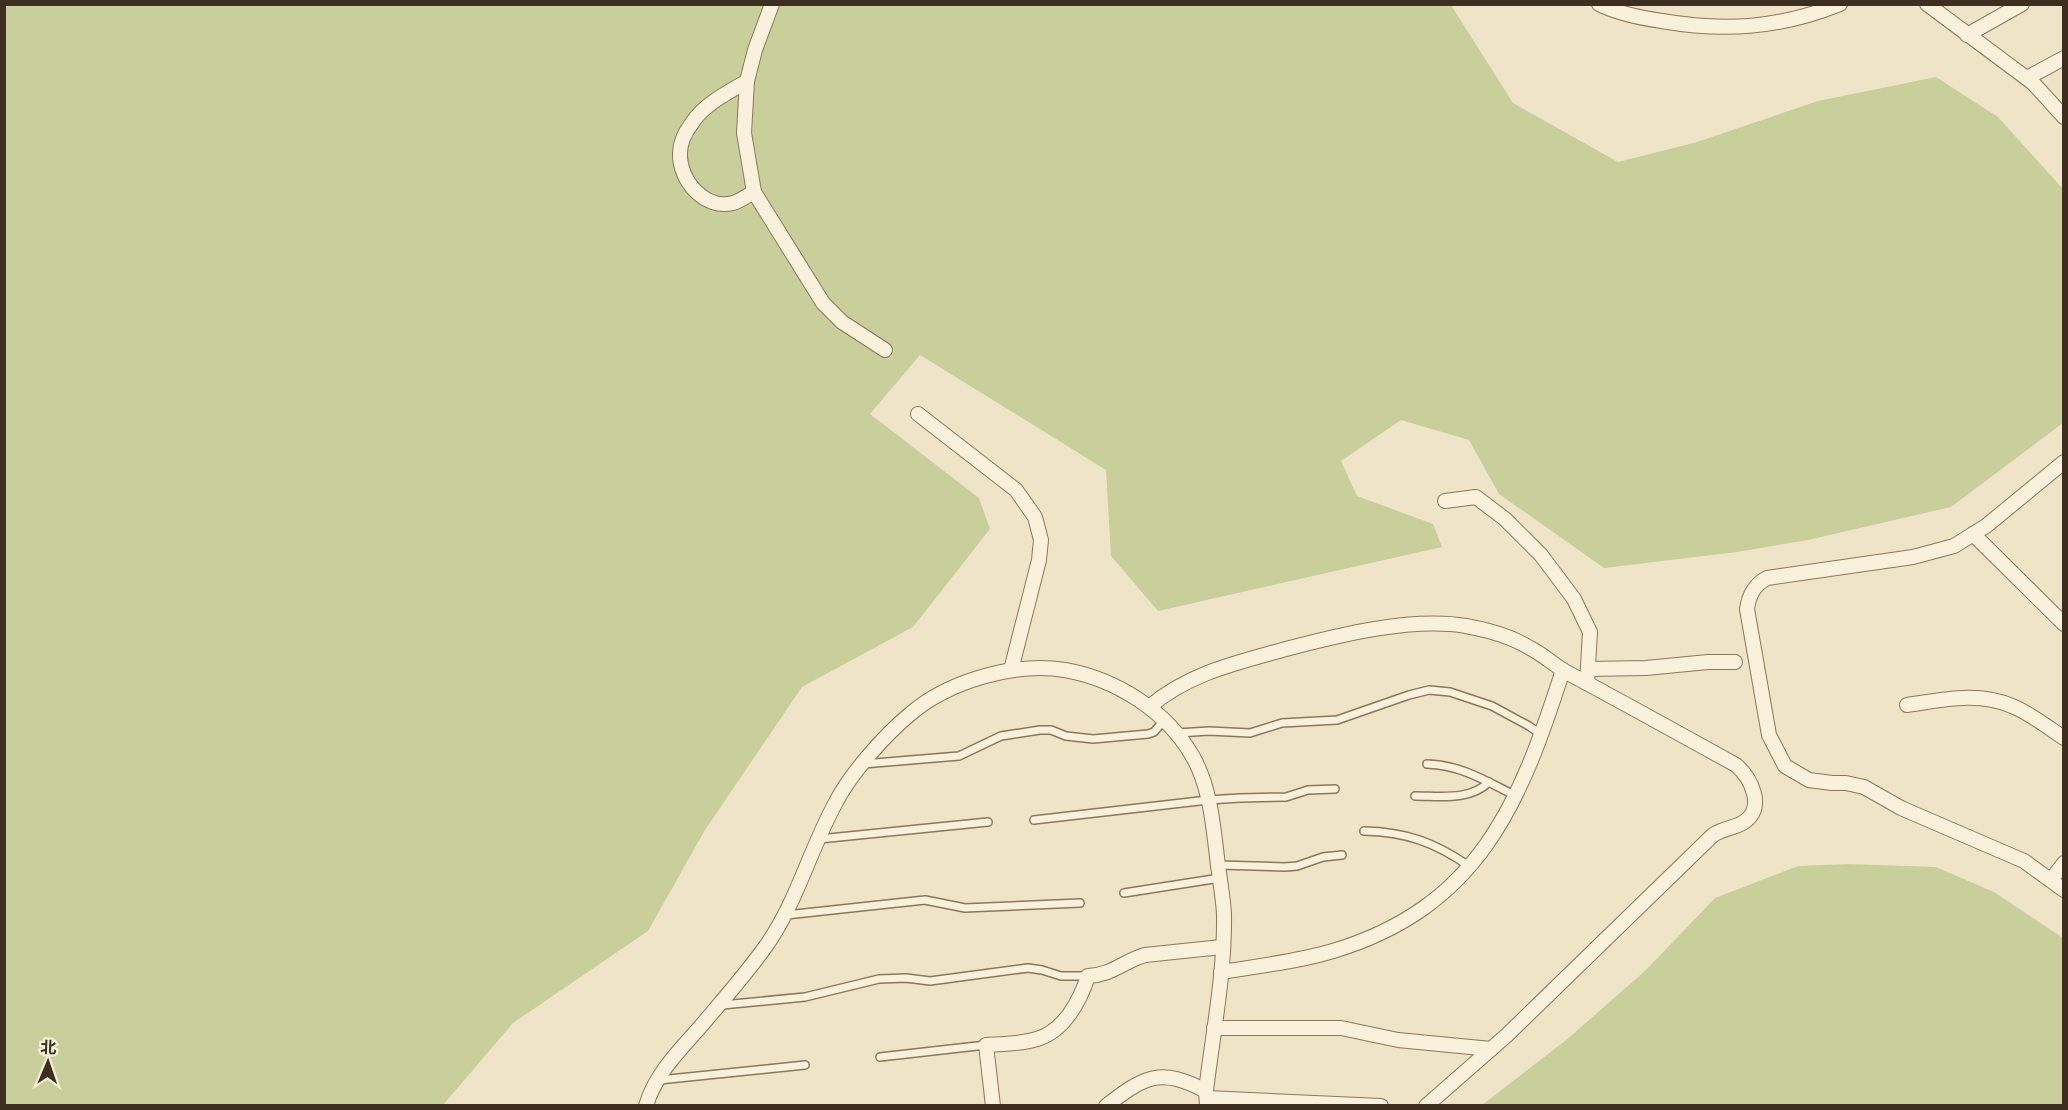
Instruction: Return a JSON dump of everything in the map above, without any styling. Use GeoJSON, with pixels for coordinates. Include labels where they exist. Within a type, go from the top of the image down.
{"type":"FeatureCollection","features":[{"type":"Feature","properties":{"kind":"street"},"geometry":{"type":"LineString","coordinates":[[772,4],[747,81],[744,133],[754,192],[823,303],[842,322],[885,350]]}},
{"type":"Feature","properties":{"kind":"street"},"geometry":{"type":"LineString","coordinates":[[1599,4],[1640,18],[1701,26],[1739,28],[1762,26],[1821,12],[1840,4]]}},
{"type":"Feature","properties":{"kind":"street"},"geometry":{"type":"LineString","coordinates":[[1927,4],[2027,78],[2064,117]]}},
{"type":"Feature","properties":{"kind":"street"},"geometry":{"type":"LineString","coordinates":[[1967,35],[2022,4]]}},
{"type":"Feature","properties":{"kind":"street"},"geometry":{"type":"LineString","coordinates":[[2027,78],[2064,58]]}},
{"type":"Feature","properties":{"kind":"street"},"geometry":{"type":"LineString","coordinates":[[747,81],[710,105],[693,121],[680,153],[684,175],[705,200],[718,204],[735,203],[754,192]]}},
{"type":"Feature","properties":{"kind":"street"},"geometry":{"type":"LineString","coordinates":[[918,414],[1016,490],[1035,517],[1041,540],[1040,560],[1011,670]]}},
{"type":"Feature","properties":{"kind":"street"},"geometry":{"type":"LineString","coordinates":[[2064,462],[1986,526],[1954,546],[1913,557],[1779,575],[1759,582],[1749,598],[1748,620],[1769,735],[1785,766],[1809,780],[1864,787],[1901,808],[2024,861],[2064,890]]}},
{"type":"Feature","properties":{"kind":"street"},"geometry":{"type":"LineString","coordinates":[[1445,501],[1476,497],[1505,519],[1541,555],[1574,599],[1590,632],[1587,683]]}},
{"type":"Feature","properties":{"kind":"street"},"geometry":{"type":"LineString","coordinates":[[1973,534],[2064,624]]}},
{"type":"Feature","properties":{"kind":"street"},"geometry":{"type":"LineString","coordinates":[[1149,707],[1166,692],[1184,682],[1253,658],[1325,640],[1405,626],[1447,624],[1491,632],[1531,648],[1563,670],[1736,765],[1748,776],[1752,784],[1755,804],[1746,821],[1713,835],[1491,1049],[1426,1106]]}},
{"type":"Feature","properties":{"kind":"street"},"geometry":{"type":"LineString","coordinates":[[1588,669],[1735,662]]}},
{"type":"Feature","properties":{"kind":"street"},"geometry":{"type":"LineString","coordinates":[[646,1106],[666,1066],[766,946],[786,915],[836,802],[863,764],[910,713],[938,695],[969,682],[1027,667],[1052,668],[1084,674],[1137,698],[1177,733],[1194,758],[1205,787],[1213,823],[1224,913],[1221,972],[1207,1098]]}},
{"type":"Feature","properties":{"kind":"street"},"geometry":{"type":"LineString","coordinates":[[1221,972],[1305,958],[1368,939],[1416,913],[1452,885],[1492,839],[1516,796],[1542,735],[1563,670]]}},
{"type":"Feature","properties":{"kind":"street"},"geometry":{"type":"LineString","coordinates":[[1907,705],[1968,698],[1992,699],[2015,706],[2064,738]]}},
{"type":"Feature","properties":{"kind":"street"},"geometry":{"type":"LineString","coordinates":[[2051,880],[2064,863]]}},
{"type":"Feature","properties":{"kind":"street"},"geometry":{"type":"LineString","coordinates":[[993,1106],[986,1045],[1023,1042],[1039,1039],[1051,1033],[1070,1014],[1081,996],[1088,976],[1115,970],[1145,955],[1222,947]]}},
{"type":"Feature","properties":{"kind":"street"},"geometry":{"type":"LineString","coordinates":[[1214,1028],[1341,1028],[1398,1040],[1491,1049]]}},
{"type":"Feature","properties":{"kind":"street"},"geometry":{"type":"LineString","coordinates":[[1106,1106],[1144,1079],[1158,1077],[1187,1081],[1207,1098],[1381,1106]]}},
{"type":"Feature","properties":{"kind":"lane"},"geometry":{"type":"LineString","coordinates":[[1177,733],[1209,731],[1250,733],[1282,723],[1337,720],[1429,690],[1450,692],[1492,706],[1522,721],[1542,735]]}},
{"type":"Feature","properties":{"kind":"lane"},"geometry":{"type":"LineString","coordinates":[[863,764],[959,756],[1001,736],[1040,730],[1051,730],[1093,739],[1148,734],[1154,732],[1164,720]]}},
{"type":"Feature","properties":{"kind":"lane"},"geometry":{"type":"LineString","coordinates":[[1427,764],[1461,769],[1516,796]]}},
{"type":"Feature","properties":{"kind":"lane"},"geometry":{"type":"LineString","coordinates":[[1415,796],[1462,796],[1481,790],[1489,782]]}},
{"type":"Feature","properties":{"kind":"lane"},"geometry":{"type":"LineString","coordinates":[[1034,820],[1208,800],[1286,797],[1308,790],[1335,789]]}},
{"type":"Feature","properties":{"kind":"lane"},"geometry":{"type":"LineString","coordinates":[[819,839],[988,822]]}},
{"type":"Feature","properties":{"kind":"lane"},"geometry":{"type":"LineString","coordinates":[[1364,831],[1387,831],[1415,837],[1446,851],[1469,866]]}},
{"type":"Feature","properties":{"kind":"lane"},"geometry":{"type":"LineString","coordinates":[[1124,893],[1219,872],[1297,866],[1323,857],[1342,855]]}},
{"type":"Feature","properties":{"kind":"lane"},"geometry":{"type":"LineString","coordinates":[[786,915],[925,900],[964,908],[1080,903]]}},
{"type":"Feature","properties":{"kind":"lane"},"geometry":{"type":"LineString","coordinates":[[719,1005],[806,998],[823,995],[865,981],[886,978],[930,981],[1028,968],[1061,976],[1088,976]]}},
{"type":"Feature","properties":{"kind":"lane"},"geometry":{"type":"LineString","coordinates":[[880,1057],[986,1045]]}},
{"type":"Feature","properties":{"kind":"lane"},"geometry":{"type":"LineString","coordinates":[[657,1080],[805,1065]]}},
{"type":"Feature","properties":{"kind":"green space"},"geometry":{"type":"Polygon","coordinates":[[[5,5],[1451,5],[1513,103],[1618,162],[1697,142],[1818,101],[1936,77],[1998,117],[2063,189],[2063,423],[1951,507],[1808,540],[1737,552],[1604,568],[1499,494],[1469,440],[1401,420],[1341,461],[1357,496],[1433,524],[1442,547],[1158,611],[1111,556],[1106,470],[920,355],[870,414],[979,498],[990,529],[913,627],[802,687],[705,830],[648,931],[513,1023],[443,1105],[5,1106],[5,5]]]}},
{"type":"Feature","properties":{"kind":"green space"},"geometry":{"type":"Polygon","coordinates":[[[1849,864],[1936,867],[1994,892],[2063,938],[2063,1105],[1482,1105],[1565,1041],[1646,970],[1715,898],[1798,866],[1849,864]]]}}]}
